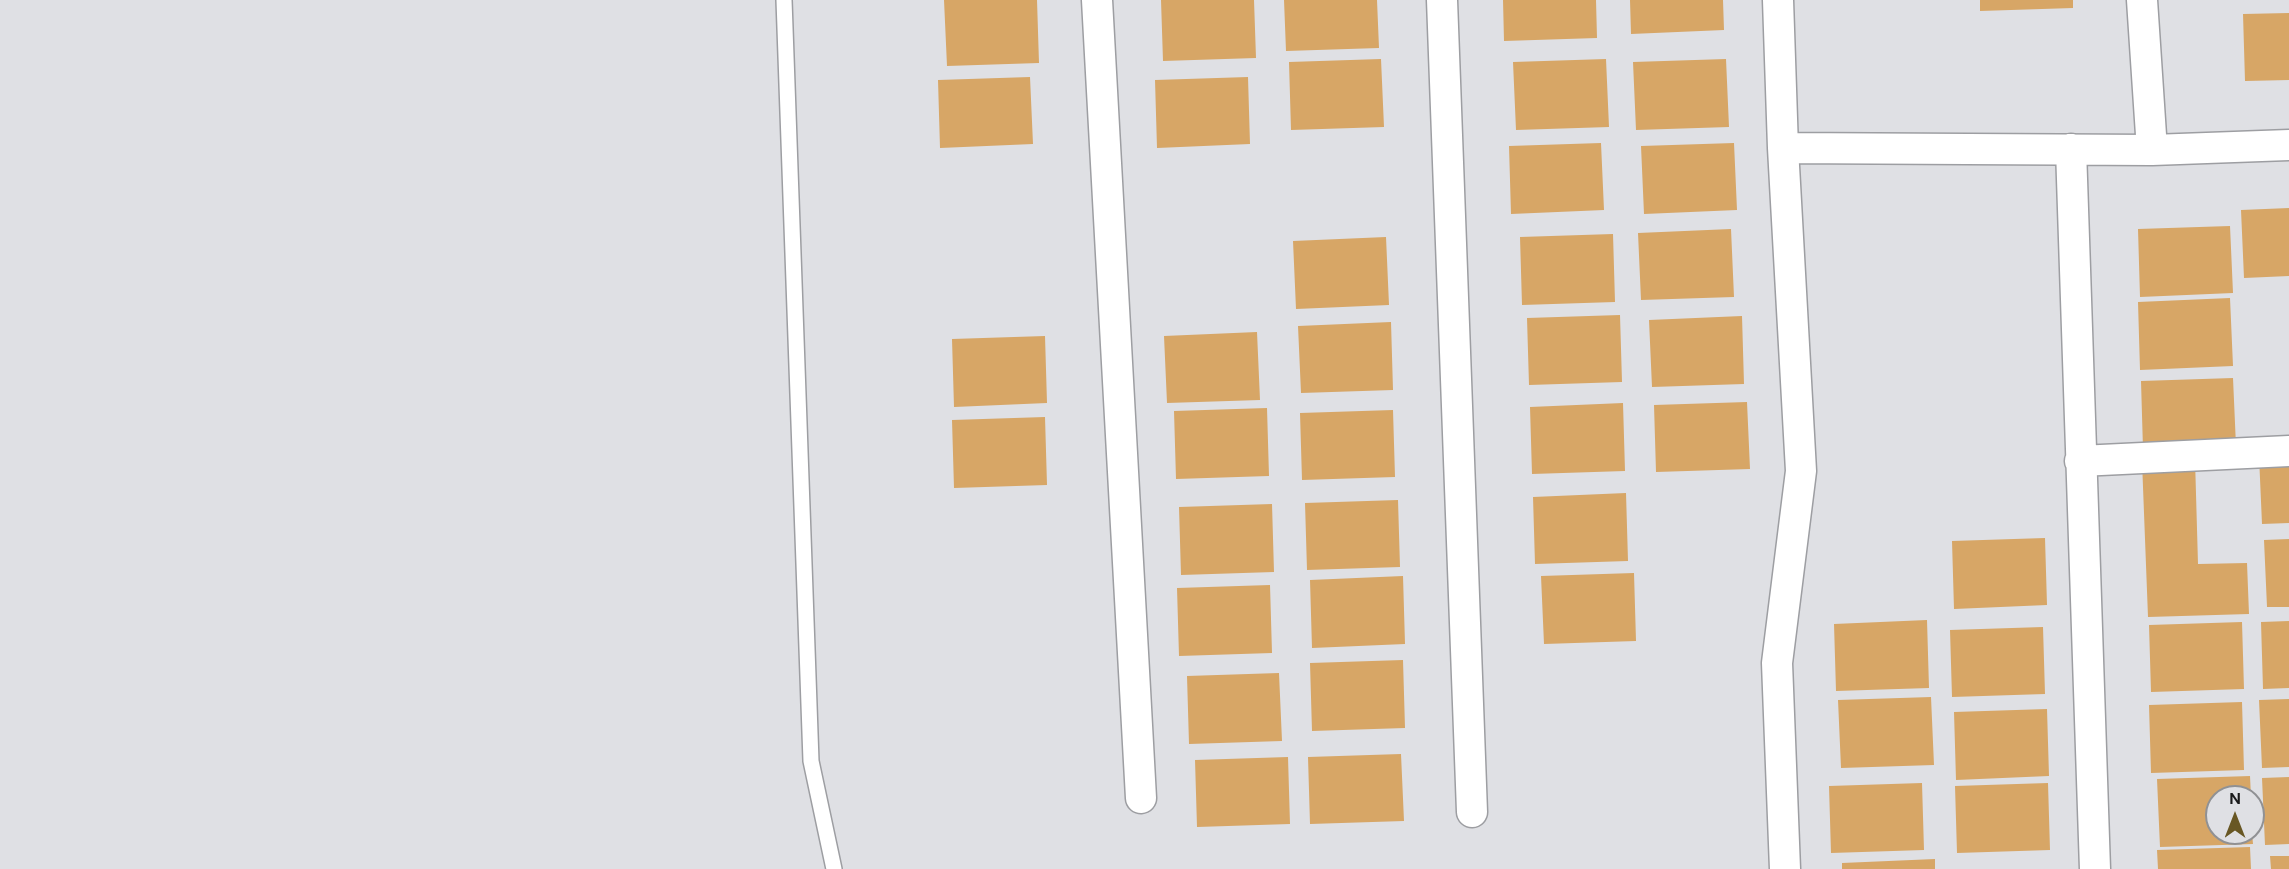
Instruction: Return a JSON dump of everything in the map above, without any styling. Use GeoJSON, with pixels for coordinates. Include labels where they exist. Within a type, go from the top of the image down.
{"type":"FeatureCollection","features":[{"type":"Feature","properties":{"kind":"street"},"geometry":{"type":"LineString","coordinates":[[1097,0],[1141,798]]}},
{"type":"Feature","properties":{"kind":"street"},"geometry":{"type":"LineString","coordinates":[[1442,0],[1472,812]]}},
{"type":"Feature","properties":{"kind":"street"},"geometry":{"type":"LineString","coordinates":[[1778,0],[1783,148],[1801,471],[1777,663],[1785,869]]}},
{"type":"Feature","properties":{"kind":"street"},"geometry":{"type":"LineString","coordinates":[[2142,0],[2152,150]]}},
{"type":"Feature","properties":{"kind":"street"},"geometry":{"type":"LineString","coordinates":[[1783,148],[2152,150],[2289,145]]}},
{"type":"Feature","properties":{"kind":"street"},"geometry":{"type":"LineString","coordinates":[[2071,149],[2095,869]]}},
{"type":"Feature","properties":{"kind":"street"},"geometry":{"type":"LineString","coordinates":[[2080,461],[2289,451]]}},
{"type":"Feature","properties":{"kind":"lane"},"geometry":{"type":"LineString","coordinates":[[784,0],[811,761],[834,869]]}},
{"type":"Feature","properties":{"kind":"building"},"geometry":{"type":"Polygon","coordinates":[[[944,0],[1037,0],[1039,63],[947,66],[944,0]]]}},
{"type":"Feature","properties":{"kind":"building"},"geometry":{"type":"Polygon","coordinates":[[[1161,0],[1254,0],[1256,58],[1163,61],[1161,0]]]}},
{"type":"Feature","properties":{"kind":"building"},"geometry":{"type":"Polygon","coordinates":[[[1284,0],[1377,0],[1379,48],[1286,51],[1284,0]]]}},
{"type":"Feature","properties":{"kind":"building"},"geometry":{"type":"Polygon","coordinates":[[[1503,0],[1596,0],[1597,38],[1504,41],[1503,0]]]}},
{"type":"Feature","properties":{"kind":"building"},"geometry":{"type":"Polygon","coordinates":[[[1630,0],[1723,0],[1724,30],[1631,34],[1630,0]]]}},
{"type":"Feature","properties":{"kind":"building"},"geometry":{"type":"Polygon","coordinates":[[[1980,0],[2073,0],[2073,8],[1980,11],[1980,0]]]}},
{"type":"Feature","properties":{"kind":"building"},"geometry":{"type":"Polygon","coordinates":[[[2289,13],[2289,80],[2245,81],[2243,14],[2289,13]]]}},
{"type":"Feature","properties":{"kind":"building"},"geometry":{"type":"Polygon","coordinates":[[[1381,59],[1384,127],[1291,130],[1289,62],[1381,59]]]}},
{"type":"Feature","properties":{"kind":"building"},"geometry":{"type":"Polygon","coordinates":[[[1606,59],[1609,127],[1516,130],[1513,62],[1606,59]]]}},
{"type":"Feature","properties":{"kind":"building"},"geometry":{"type":"Polygon","coordinates":[[[1726,59],[1729,127],[1636,130],[1633,62],[1726,59]]]}},
{"type":"Feature","properties":{"kind":"building"},"geometry":{"type":"Polygon","coordinates":[[[1030,77],[1033,144],[940,148],[938,80],[1030,77]]]}},
{"type":"Feature","properties":{"kind":"building"},"geometry":{"type":"Polygon","coordinates":[[[1248,77],[1250,144],[1157,148],[1155,80],[1248,77]]]}},
{"type":"Feature","properties":{"kind":"building"},"geometry":{"type":"Polygon","coordinates":[[[1601,143],[1604,210],[1511,214],[1509,146],[1601,143]]]}},
{"type":"Feature","properties":{"kind":"building"},"geometry":{"type":"Polygon","coordinates":[[[1734,143],[1737,210],[1644,214],[1641,146],[1734,143]]]}},
{"type":"Feature","properties":{"kind":"building"},"geometry":{"type":"Polygon","coordinates":[[[2289,208],[2289,276],[2244,278],[2241,210],[2289,208]]]}},
{"type":"Feature","properties":{"kind":"building"},"geometry":{"type":"Polygon","coordinates":[[[2230,226],[2233,293],[2140,297],[2138,229],[2230,226]]]}},
{"type":"Feature","properties":{"kind":"building"},"geometry":{"type":"Polygon","coordinates":[[[1731,229],[1734,297],[1641,300],[1638,233],[1731,229]]]}},
{"type":"Feature","properties":{"kind":"building"},"geometry":{"type":"Polygon","coordinates":[[[1613,234],[1615,302],[1522,305],[1520,237],[1613,234]]]}},
{"type":"Feature","properties":{"kind":"building"},"geometry":{"type":"Polygon","coordinates":[[[1386,237],[1389,305],[1296,309],[1293,241],[1386,237]]]}},
{"type":"Feature","properties":{"kind":"building"},"geometry":{"type":"Polygon","coordinates":[[[2230,298],[2233,366],[2140,370],[2138,302],[2230,298]]]}},
{"type":"Feature","properties":{"kind":"building"},"geometry":{"type":"Polygon","coordinates":[[[1620,315],[1622,382],[1529,385],[1527,318],[1620,315]]]}},
{"type":"Feature","properties":{"kind":"building"},"geometry":{"type":"Polygon","coordinates":[[[1742,316],[1744,384],[1652,387],[1649,320],[1742,316]]]}},
{"type":"Feature","properties":{"kind":"building"},"geometry":{"type":"Polygon","coordinates":[[[1391,322],[1393,390],[1301,393],[1298,326],[1391,322]]]}},
{"type":"Feature","properties":{"kind":"building"},"geometry":{"type":"Polygon","coordinates":[[[1257,332],[1260,400],[1167,403],[1164,336],[1257,332]]]}},
{"type":"Feature","properties":{"kind":"building"},"geometry":{"type":"Polygon","coordinates":[[[1045,336],[1047,403],[954,407],[952,339],[1045,336]]]}},
{"type":"Feature","properties":{"kind":"building"},"geometry":{"type":"Polygon","coordinates":[[[2233,378],[2236,446],[2143,449],[2141,381],[2233,378]]]}},
{"type":"Feature","properties":{"kind":"building"},"geometry":{"type":"Polygon","coordinates":[[[1747,402],[1750,469],[1656,472],[1654,405],[1747,402]]]}},
{"type":"Feature","properties":{"kind":"building"},"geometry":{"type":"Polygon","coordinates":[[[1623,403],[1625,471],[1532,474],[1530,407],[1623,403]]]}},
{"type":"Feature","properties":{"kind":"building"},"geometry":{"type":"Polygon","coordinates":[[[1267,408],[1269,476],[1176,479],[1174,411],[1267,408]]]}},
{"type":"Feature","properties":{"kind":"building"},"geometry":{"type":"Polygon","coordinates":[[[1393,410],[1395,477],[1302,480],[1300,413],[1393,410]]]}},
{"type":"Feature","properties":{"kind":"building"},"geometry":{"type":"Polygon","coordinates":[[[1045,417],[1047,485],[954,488],[952,420],[1045,417]]]}},
{"type":"Feature","properties":{"kind":"building"},"geometry":{"type":"Polygon","coordinates":[[[2289,455],[2289,523],[2262,524],[2259,456],[2289,455]]]}},
{"type":"Feature","properties":{"kind":"building"},"geometry":{"type":"Polygon","coordinates":[[[2195,459],[2198,564],[2247,563],[2249,614],[2148,617],[2142,461],[2195,459]]]}},
{"type":"Feature","properties":{"kind":"building"},"geometry":{"type":"Polygon","coordinates":[[[1626,493],[1628,561],[1535,564],[1533,497],[1626,493]]]}},
{"type":"Feature","properties":{"kind":"building"},"geometry":{"type":"Polygon","coordinates":[[[1398,500],[1400,567],[1307,570],[1305,503],[1398,500]]]}},
{"type":"Feature","properties":{"kind":"building"},"geometry":{"type":"Polygon","coordinates":[[[1272,504],[1274,572],[1181,575],[1179,507],[1272,504]]]}},
{"type":"Feature","properties":{"kind":"building"},"geometry":{"type":"Polygon","coordinates":[[[2045,538],[2047,605],[1954,609],[1952,541],[2045,538]]]}},
{"type":"Feature","properties":{"kind":"building"},"geometry":{"type":"Polygon","coordinates":[[[2289,539],[2289,607],[2267,607],[2264,540],[2289,539]]]}},
{"type":"Feature","properties":{"kind":"building"},"geometry":{"type":"Polygon","coordinates":[[[1634,573],[1636,641],[1544,644],[1541,576],[1634,573]]]}},
{"type":"Feature","properties":{"kind":"building"},"geometry":{"type":"Polygon","coordinates":[[[1403,576],[1405,644],[1312,648],[1310,580],[1403,576]]]}},
{"type":"Feature","properties":{"kind":"building"},"geometry":{"type":"Polygon","coordinates":[[[1270,585],[1272,653],[1179,656],[1177,588],[1270,585]]]}},
{"type":"Feature","properties":{"kind":"building"},"geometry":{"type":"Polygon","coordinates":[[[1927,620],[1929,688],[1836,691],[1834,624],[1927,620]]]}},
{"type":"Feature","properties":{"kind":"building"},"geometry":{"type":"Polygon","coordinates":[[[2289,621],[2289,688],[2263,689],[2261,622],[2289,621]]]}},
{"type":"Feature","properties":{"kind":"building"},"geometry":{"type":"Polygon","coordinates":[[[2242,622],[2244,689],[2151,692],[2149,625],[2242,622]]]}},
{"type":"Feature","properties":{"kind":"building"},"geometry":{"type":"Polygon","coordinates":[[[2043,627],[2045,694],[1952,697],[1950,630],[2043,627]]]}},
{"type":"Feature","properties":{"kind":"building"},"geometry":{"type":"Polygon","coordinates":[[[1403,660],[1405,728],[1312,731],[1310,663],[1403,660]]]}},
{"type":"Feature","properties":{"kind":"building"},"geometry":{"type":"Polygon","coordinates":[[[1279,673],[1282,741],[1189,744],[1187,676],[1279,673]]]}},
{"type":"Feature","properties":{"kind":"building"},"geometry":{"type":"Polygon","coordinates":[[[1931,697],[1934,765],[1841,768],[1838,700],[1931,697]]]}},
{"type":"Feature","properties":{"kind":"building"},"geometry":{"type":"Polygon","coordinates":[[[2289,699],[2289,767],[2262,768],[2259,700],[2289,699]]]}},
{"type":"Feature","properties":{"kind":"building"},"geometry":{"type":"Polygon","coordinates":[[[2242,702],[2244,770],[2151,773],[2149,705],[2242,702]]]}},
{"type":"Feature","properties":{"kind":"building"},"geometry":{"type":"Polygon","coordinates":[[[2047,709],[2049,776],[1956,780],[1954,712],[2047,709]]]}},
{"type":"Feature","properties":{"kind":"building"},"geometry":{"type":"Polygon","coordinates":[[[1401,754],[1404,821],[1310,824],[1308,757],[1401,754]]]}},
{"type":"Feature","properties":{"kind":"building"},"geometry":{"type":"Polygon","coordinates":[[[1288,757],[1290,824],[1197,827],[1195,760],[1288,757]]]}},
{"type":"Feature","properties":{"kind":"building"},"geometry":{"type":"Polygon","coordinates":[[[2250,776],[2250,785],[2205,785],[2205,845],[2222,845],[2160,847],[2157,779],[2250,776]]]}},
{"type":"Feature","properties":{"kind":"building"},"geometry":{"type":"Polygon","coordinates":[[[2289,777],[2289,844],[2265,845],[2265,785],[2262,785],[2262,778],[2289,777]]]}},
{"type":"Feature","properties":{"kind":"building"},"geometry":{"type":"Polygon","coordinates":[[[1922,783],[1924,850],[1831,853],[1829,786],[1922,783]]]}},
{"type":"Feature","properties":{"kind":"building"},"geometry":{"type":"Polygon","coordinates":[[[2048,783],[2050,850],[1957,853],[1955,786],[2048,783]]]}},
{"type":"Feature","properties":{"kind":"building"},"geometry":{"type":"Polygon","coordinates":[[[2250,847],[2251,869],[2158,869],[2157,850],[2250,847]]]}},
{"type":"Feature","properties":{"kind":"building"},"geometry":{"type":"Polygon","coordinates":[[[2270,856],[2289,856],[2289,869],[2271,869],[2270,856]]]}},
{"type":"Feature","properties":{"kind":"building"},"geometry":{"type":"Polygon","coordinates":[[[1935,859],[1935,869],[1842,869],[1842,863],[1935,859]]]}}]}
